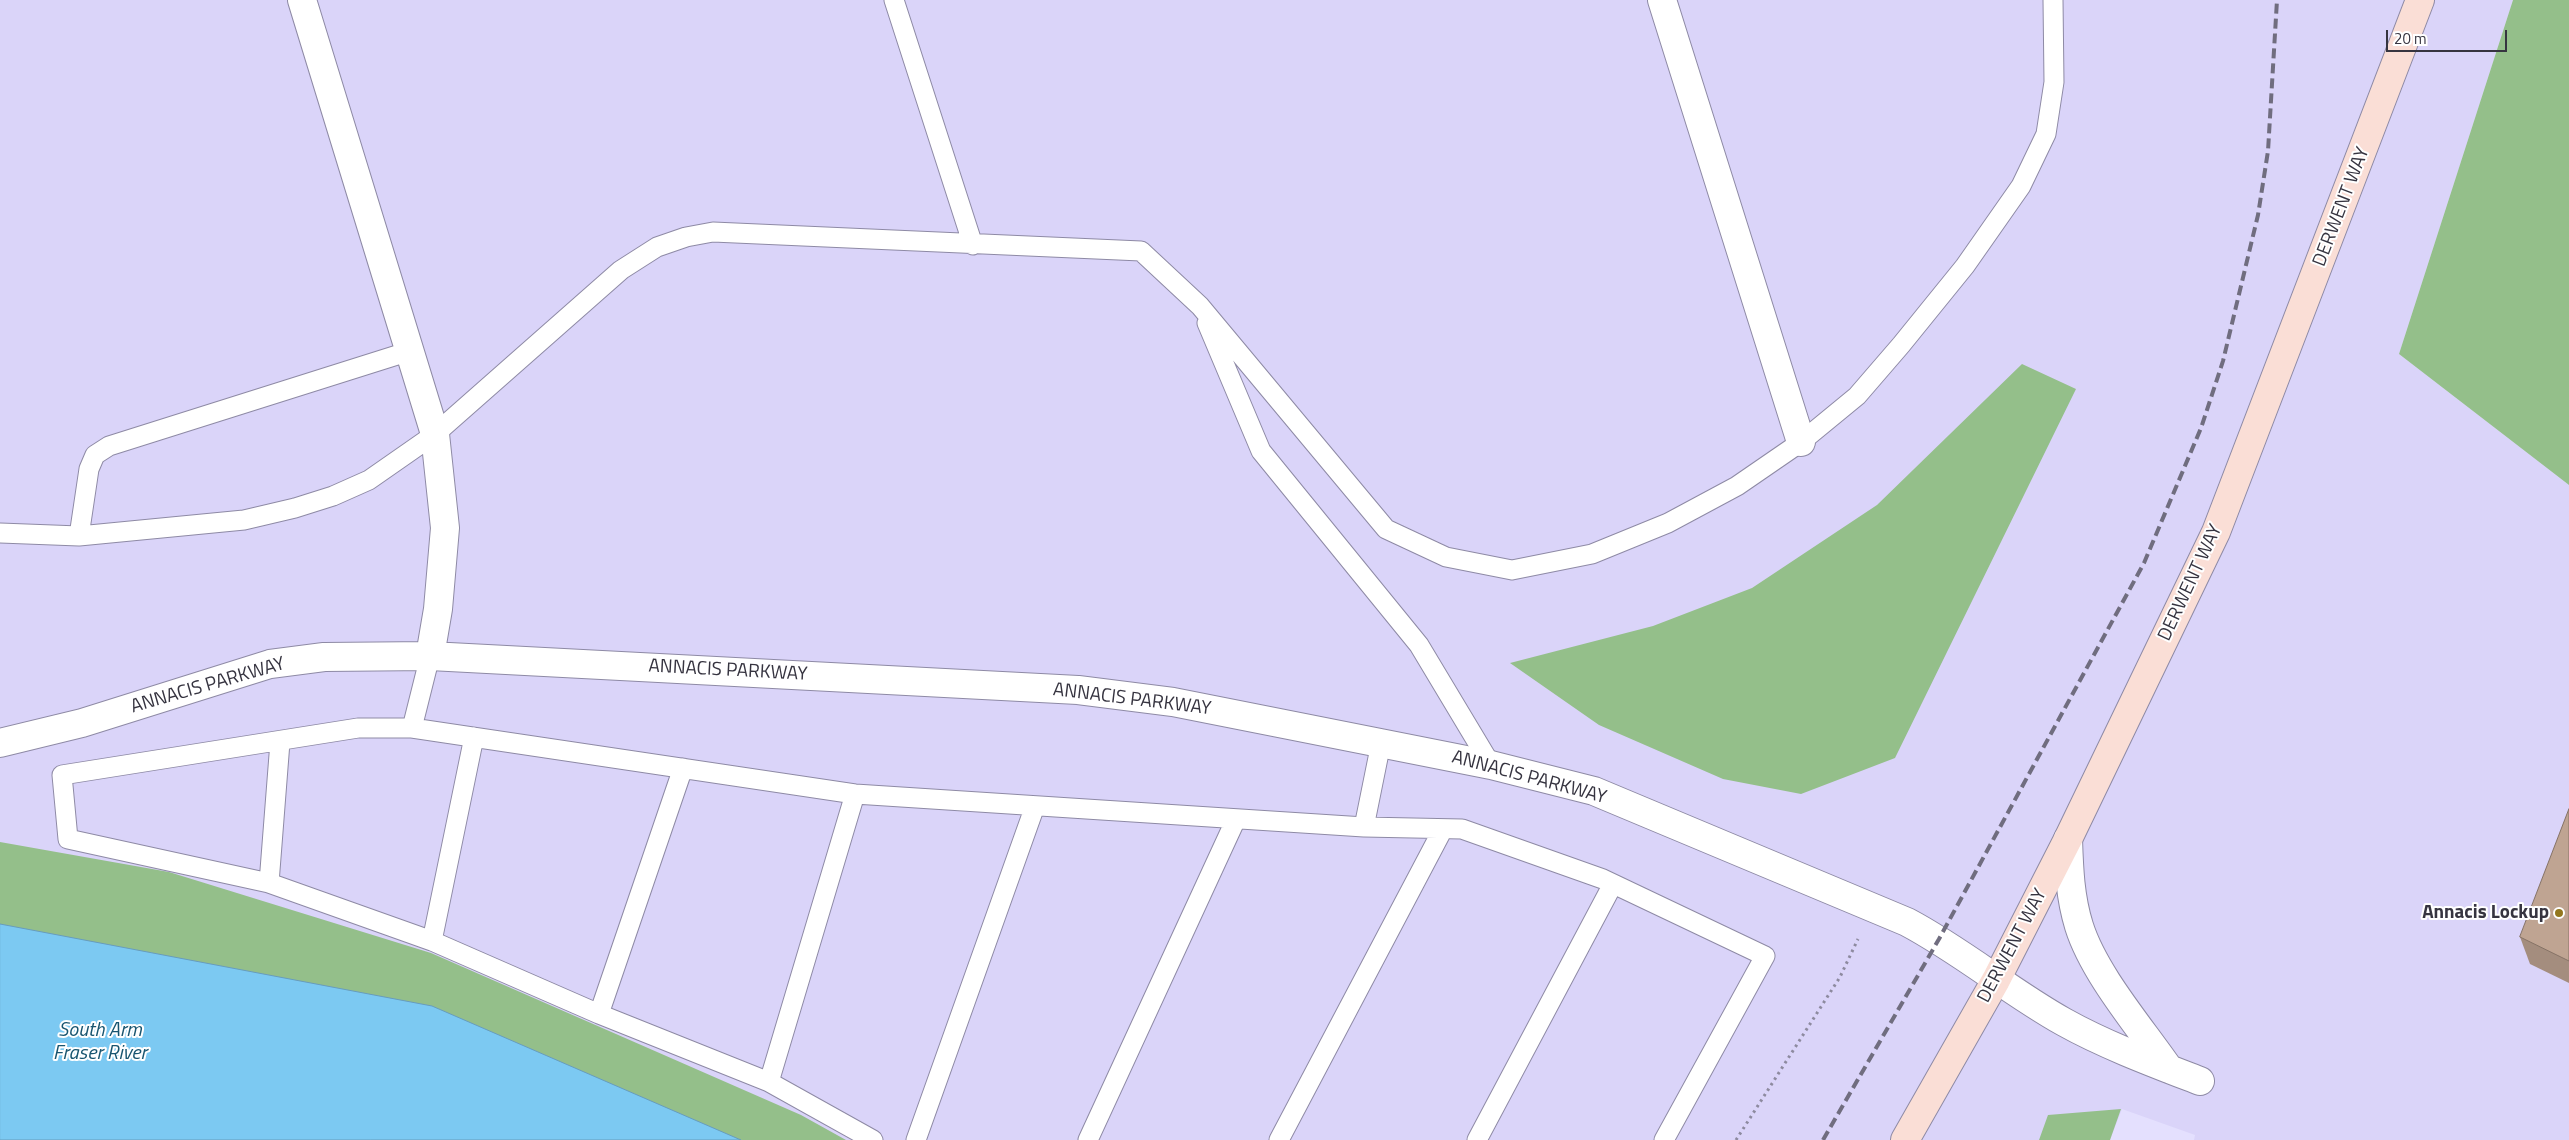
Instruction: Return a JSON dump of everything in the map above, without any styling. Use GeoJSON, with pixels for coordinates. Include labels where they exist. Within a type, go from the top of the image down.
{"type":"FeatureCollection","features":[{"type":"Feature","properties":{"kind":"main road","name":"DERWENT WAY"},"geometry":{"type":"LineString","coordinates":[[1905,1140],[1996,980],[2068,839],[2216,532],[2420,0]]}},
{"type":"Feature","properties":{"kind":"street"},"geometry":{"type":"LineString","coordinates":[[302,0],[435,434],[445,528],[438,609],[430,656]]}},
{"type":"Feature","properties":{"kind":"street"},"geometry":{"type":"LineString","coordinates":[[1662,0],[1801,442]]}},
{"type":"Feature","properties":{"kind":"street","name":"ANNACIS PARKWAY"},"geometry":{"type":"LineString","coordinates":[[0,743],[82,723],[270,664],[324,657],[430,656],[1078,690],[1173,702],[1491,765],[1594,791],[1873,907],[1939,939],[1996,980],[2065,1022],[2200,1081]]}},
{"type":"Feature","properties":{"kind":"street"},"geometry":{"type":"LineString","coordinates":[[2068,839],[2069,883],[2079,927],[2098,966],[2169,1068]]}},
{"type":"Feature","properties":{"kind":"lane"},"geometry":{"type":"LineString","coordinates":[[894,0],[973,245]]}},
{"type":"Feature","properties":{"kind":"lane"},"geometry":{"type":"LineString","coordinates":[[0,533],[78,536],[244,520],[295,508],[333,496],[369,480],[435,434],[621,270],[657,247],[686,237],[713,232],[1141,252],[1200,306],[1386,529],[1446,557],[1512,570],[1592,554],[1668,523],[1737,486],[1801,442],[1863,389],[1964,266],[2021,186],[2046,134],[2054,82],[2053,0]]}},
{"type":"Feature","properties":{"kind":"lane"},"geometry":{"type":"LineString","coordinates":[[1200,306],[1261,451],[1419,645],[1491,765]]}},
{"type":"Feature","properties":{"kind":"lane"},"geometry":{"type":"LineString","coordinates":[[78,536],[88,469],[95,454],[108,446],[410,350]]}},
{"type":"Feature","properties":{"kind":"lane"},"geometry":{"type":"LineString","coordinates":[[412,728],[430,656]]}},
{"type":"Feature","properties":{"kind":"lane"},"geometry":{"type":"LineString","coordinates":[[873,1140],[769,1082],[600,1014],[432,941],[269,883],[68,839],[62,776],[358,728],[412,728],[855,794],[1364,827],[1462,829],[1613,884],[1765,956],[1664,1140]]}},
{"type":"Feature","properties":{"kind":"lane"},"geometry":{"type":"LineString","coordinates":[[432,941],[474,737]]}},
{"type":"Feature","properties":{"kind":"lane"},"geometry":{"type":"LineString","coordinates":[[269,883],[280,742]]}},
{"type":"Feature","properties":{"kind":"lane"},"geometry":{"type":"LineString","coordinates":[[1364,827],[1381,743]]}},
{"type":"Feature","properties":{"kind":"lane"},"geometry":{"type":"LineString","coordinates":[[600,1014],[683,768]]}},
{"type":"Feature","properties":{"kind":"lane"},"geometry":{"type":"LineString","coordinates":[[769,1082],[855,794]]}},
{"type":"Feature","properties":{"kind":"lane"},"geometry":{"type":"LineString","coordinates":[[916,1140],[1035,806]]}},
{"type":"Feature","properties":{"kind":"lane"},"geometry":{"type":"LineString","coordinates":[[1088,1140],[1236,819]]}},
{"type":"Feature","properties":{"kind":"lane"},"geometry":{"type":"LineString","coordinates":[[1279,1140],[1443,829]]}},
{"type":"Feature","properties":{"kind":"lane"},"geometry":{"type":"LineString","coordinates":[[1477,1140],[1613,884]]}},
{"type":"Feature","properties":{"kind":"path"},"geometry":{"type":"LineString","coordinates":[[1736,1140],[1840,977],[1873,907]]}},
{"type":"Feature","properties":{"kind":"shaded area"},"geometry":{"type":"Polygon","coordinates":[[[0,0],[2513,0],[2399,354],[2569,485],[2569,1140],[2194,1140],[2195,1135],[2122,1109],[2110,1140],[741,1140],[0,924],[0,0]]]}},
{"type":"Feature","properties":{"kind":"green space"},"geometry":{"type":"Polygon","coordinates":[[[2513,0],[2569,0],[2569,485],[2399,354],[2513,0]]]}},
{"type":"Feature","properties":{"kind":"green space"},"geometry":{"type":"Polygon","coordinates":[[[2022,364],[2076,389],[1895,758],[1801,794],[1723,779],[1599,725],[1510,663],[1653,626],[1752,588],[1877,505],[2022,364]]]}},
{"type":"Feature","properties":{"kind":"green space","name":"South Arm Fraser River"},"geometry":{"type":"Polygon","coordinates":[[[0,842],[169,872],[431,953],[801,1115],[846,1140],[95,1140],[0,1121],[0,842]]]}},
{"type":"Feature","properties":{"kind":"green space"},"geometry":{"type":"Polygon","coordinates":[[[2121,1109],[2110,1140],[2039,1140],[2048,1115],[2121,1109]]]}},
{"type":"Feature","properties":{"kind":"water","name":"South Arm Fraser River"},"geometry":{"type":"Polygon","coordinates":[[[0,924],[432,1006],[741,1140],[0,1140],[0,924]]]}},
{"type":"Feature","properties":{"kind":"building"},"geometry":{"type":"Polygon","coordinates":[[[2569,809],[2569,961],[2520,937],[2569,809]]]}},
{"type":"Feature","properties":{"kind":"railway"},"geometry":{"type":"LineString","coordinates":[[1823,1140],[1939,939],[2144,563],[2201,428],[2223,361],[2258,215],[2268,151],[2277,0]]}},
{"type":"Feature","properties":{"kind":"place","name":"Annacis Lockup"},"geometry":{"type":"Point","coordinates":[2559,913]}}]}
